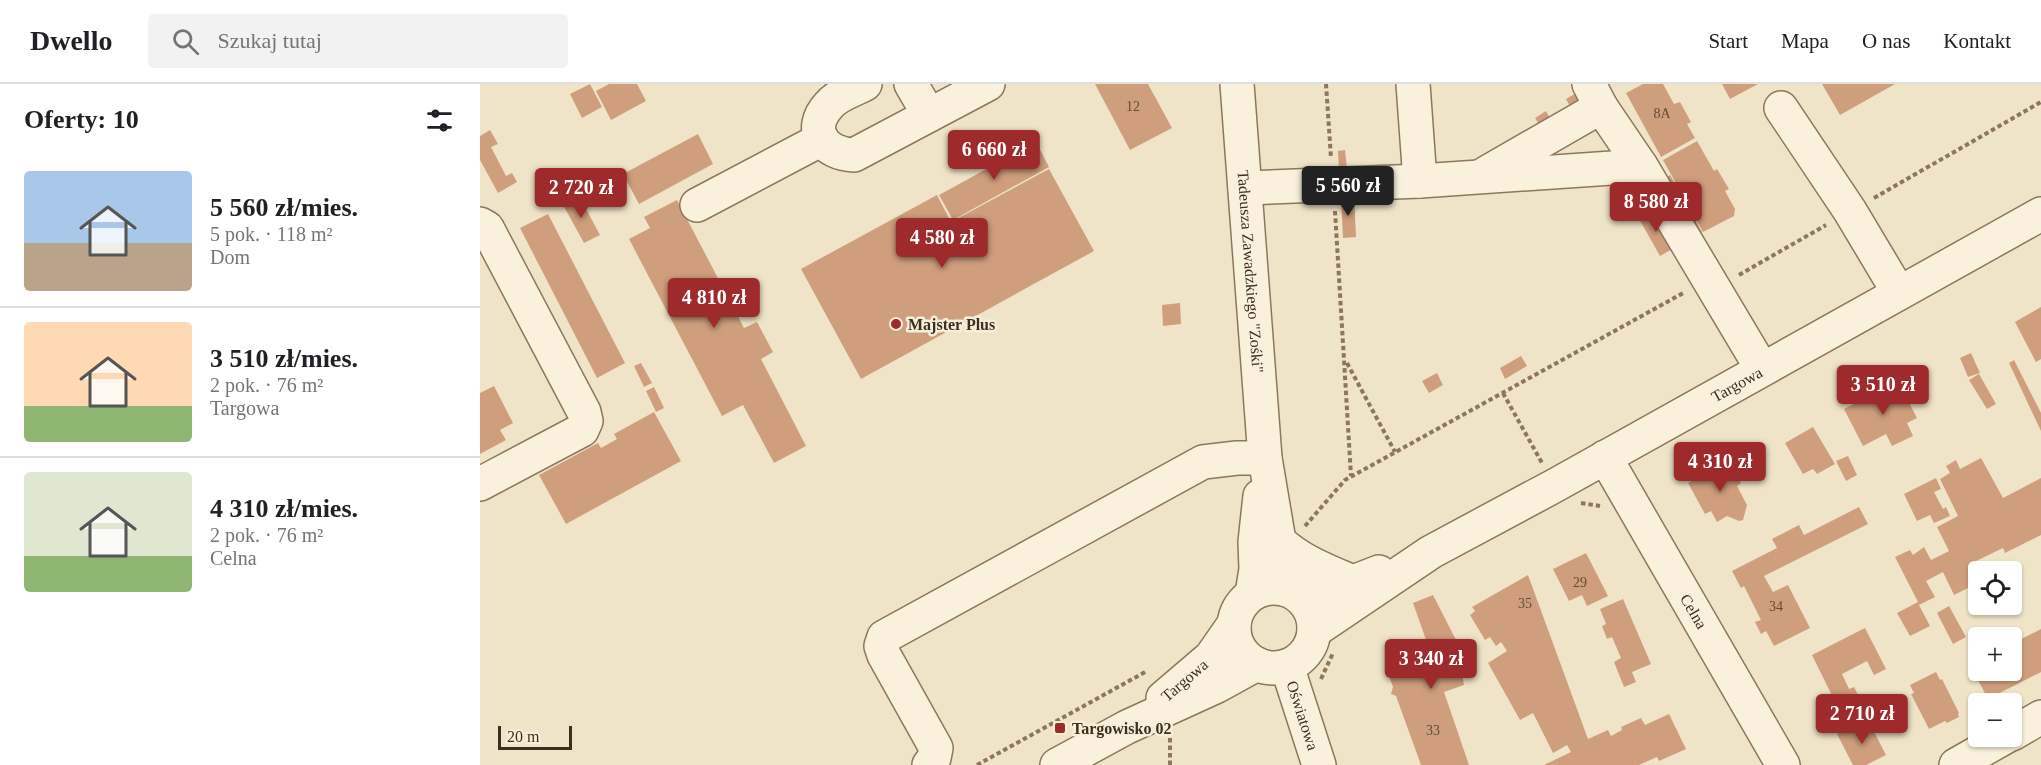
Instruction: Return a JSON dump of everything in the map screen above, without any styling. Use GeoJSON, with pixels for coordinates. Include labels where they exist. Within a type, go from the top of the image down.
{"type":"FeatureCollection","features":[{"type":"Feature","properties":{"kind":"street"},"geometry":{"type":"LineString","coordinates":[[865,84],[829,104],[818,124],[822,139],[833,151],[854,154],[988,84]]}},
{"type":"Feature","properties":{"kind":"street"},"geometry":{"type":"LineString","coordinates":[[911,84],[929,115]]}},
{"type":"Feature","properties":{"kind":"street","name":"Tadeusza Zawadzkiego \"Zośki\""},"geometry":{"type":"LineString","coordinates":[[1237,84],[1264,458],[1279,541],[1296,594]]}},
{"type":"Feature","properties":{"kind":"street"},"geometry":{"type":"LineString","coordinates":[[1413,84],[1420,181]]}},
{"type":"Feature","properties":{"kind":"street"},"geometry":{"type":"LineString","coordinates":[[1478,177],[1595,95],[1641,166],[1762,369]]}},
{"type":"Feature","properties":{"kind":"street"},"geometry":{"type":"LineString","coordinates":[[1781,108],[1850,211],[1899,293]]}},
{"type":"Feature","properties":{"kind":"street"},"geometry":{"type":"LineString","coordinates":[[697,205],[822,139]]}},
{"type":"Feature","properties":{"kind":"street"},"geometry":{"type":"LineString","coordinates":[[1245,188],[1420,181],[1641,166]]}},
{"type":"Feature","properties":{"kind":"street","name":"Targowa"},"geometry":{"type":"LineString","coordinates":[[1324,642],[1431,552],[1543,472],[1605,457],[2041,214]]}},
{"type":"Feature","properties":{"kind":"street"},"geometry":{"type":"LineString","coordinates":[[480,224],[488,228],[584,412],[586,421],[582,430],[480,484]]}},
{"type":"Feature","properties":{"kind":"street","name":"Celna"},"geometry":{"type":"LineString","coordinates":[[1605,457],[1783,765]]}},
{"type":"Feature","properties":{"kind":"street"},"geometry":{"type":"LineString","coordinates":[[929,765],[934,758],[936,748],[884,654],[881,646],[884,637],[1203,462],[1264,458]]}},
{"type":"Feature","properties":{"kind":"street","name":"Tadeusza Zawadzkiego \"Zośki\""},"geometry":{"type":"LineString","coordinates":[[1252,594],[1264,458]]}},
{"type":"Feature","properties":{"kind":"street"},"geometry":{"type":"LineString","coordinates":[[1279,541],[1290,552],[1353,582]]}},
{"type":"Feature","properties":{"kind":"street","name":"Targowa"},"geometry":{"type":"LineString","coordinates":[[1296,594],[1325,593],[1431,552]]}},
{"type":"Feature","properties":{"kind":"street"},"geometry":{"type":"LineString","coordinates":[[1272,588],[1296,594],[1311,612],[1324,642],[1312,642],[1298,660],[1272,665],[1248,659],[1236,643],[1234,634],[1234,624],[1239,607],[1252,594],[1262,589],[1272,588]]}},
{"type":"Feature","properties":{"kind":"street","name":"Targowa"},"geometry":{"type":"LineString","coordinates":[[1127,727],[1203,665],[1219,647],[1234,624]]}},
{"type":"Feature","properties":{"kind":"street","name":"Targowa"},"geometry":{"type":"LineString","coordinates":[[1057,765],[1127,727],[1217,686],[1272,665]]}},
{"type":"Feature","properties":{"kind":"street","name":"Oświatowa"},"geometry":{"type":"LineString","coordinates":[[1272,665],[1319,765]]}},
{"type":"Feature","properties":{"kind":"street"},"geometry":{"type":"LineString","coordinates":[[2022,728],[2041,717]]}},
{"type":"Feature","properties":{"kind":"street"},"geometry":{"type":"LineString","coordinates":[[1956,765],[1988,747]]}},
{"type":"Feature","properties":{"kind":"path"},"geometry":{"type":"LineString","coordinates":[[1326,84],[1351,476]]}},
{"type":"Feature","properties":{"kind":"path"},"geometry":{"type":"LineString","coordinates":[[1279,541],[1294,539],[1351,476],[1689,290],[1715,289],[2041,102]]}},
{"type":"Feature","properties":{"kind":"path"},"geometry":{"type":"LineString","coordinates":[[1345,360],[1395,452]]}},
{"type":"Feature","properties":{"kind":"path"},"geometry":{"type":"LineString","coordinates":[[1503,393],[1543,472],[1568,509],[1579,503],[1603,506]]}},
{"type":"Feature","properties":{"kind":"path"},"geometry":{"type":"LineString","coordinates":[[1319,685],[1324,642]]}},
{"type":"Feature","properties":{"kind":"path"},"geometry":{"type":"LineString","coordinates":[[1170,738],[1170,765]]}},
{"type":"Feature","properties":{"kind":"building"},"geometry":{"type":"Polygon","coordinates":[[[590,84],[602,107],[582,118],[570,94],[590,84]]]}},
{"type":"Feature","properties":{"kind":"building"},"geometry":{"type":"Polygon","coordinates":[[[609,84],[637,84],[646,101],[611,120],[596,91],[609,84]]]}},
{"type":"Feature","properties":{"kind":"building"},"geometry":{"type":"Polygon","coordinates":[[[1095,84],[1148,84],[1172,128],[1130,150],[1095,84]]]}},
{"type":"Feature","properties":{"kind":"building"},"geometry":{"type":"Polygon","coordinates":[[[1643,84],[1663,84],[1674,104],[1680,102],[1691,122],[1687,124],[1695,138],[1661,157],[1626,93],[1643,84]]]}},
{"type":"Feature","properties":{"kind":"building"},"geometry":{"type":"Polygon","coordinates":[[[1722,84],[1758,84],[1730,99],[1722,84]]]}},
{"type":"Feature","properties":{"kind":"building"},"geometry":{"type":"Polygon","coordinates":[[[1822,84],[1895,84],[1840,115],[1822,84]]]}},
{"type":"Feature","properties":{"kind":"building"},"geometry":{"type":"Polygon","coordinates":[[[1578,92],[1585,103],[1572,110],[1566,99],[1578,92]]]}},
{"type":"Feature","properties":{"kind":"building"},"geometry":{"type":"Polygon","coordinates":[[[1546,111],[1553,123],[1542,129],[1535,118],[1546,111]]]}},
{"type":"Feature","properties":{"kind":"building"},"geometry":{"type":"Polygon","coordinates":[[[490,130],[498,144],[491,147],[506,176],[512,173],[517,182],[498,193],[480,160],[480,136],[490,130]]]}},
{"type":"Feature","properties":{"kind":"building"},"geometry":{"type":"Polygon","coordinates":[[[698,134],[713,164],[639,204],[623,174],[698,134]]]}},
{"type":"Feature","properties":{"kind":"building"},"geometry":{"type":"Polygon","coordinates":[[[1697,141],[1714,171],[1717,169],[1729,189],[1725,191],[1735,209],[1734,216],[1703,232],[1663,160],[1697,141]]]}},
{"type":"Feature","properties":{"kind":"building"},"geometry":{"type":"Polygon","coordinates":[[[1036,142],[1049,167],[953,220],[939,195],[1036,142]]]}},
{"type":"Feature","properties":{"kind":"building"},"geometry":{"type":"Polygon","coordinates":[[[1345,150],[1347,169],[1339,170],[1338,151],[1345,150]]]}},
{"type":"Feature","properties":{"kind":"building","name":"Majster Plus"},"geometry":{"type":"Polygon","coordinates":[[[1049,169],[1094,251],[861,379],[801,269],[937,195],[951,222],[1049,169]]]}},
{"type":"Feature","properties":{"kind":"building"},"geometry":{"type":"Polygon","coordinates":[[[1670,175],[1702,232],[1692,238],[1660,180],[1670,175]]]}},
{"type":"Feature","properties":{"kind":"building"},"geometry":{"type":"Polygon","coordinates":[[[578,194],[600,235],[584,243],[562,203],[578,194]]]}},
{"type":"Feature","properties":{"kind":"building"},"geometry":{"type":"Polygon","coordinates":[[[1354,196],[1356,237],[1343,238],[1341,197],[1354,196]]]}},
{"type":"Feature","properties":{"kind":"building"},"geometry":{"type":"Polygon","coordinates":[[[677,200],[744,328],[757,322],[773,352],[761,359],[806,446],[774,463],[743,405],[722,416],[629,239],[650,228],[644,217],[677,200]]]}},
{"type":"Feature","properties":{"kind":"building"},"geometry":{"type":"Polygon","coordinates":[[[1651,209],[1674,248],[1660,256],[1638,217],[1651,209]]]}},
{"type":"Feature","properties":{"kind":"building"},"geometry":{"type":"Polygon","coordinates":[[[548,214],[625,363],[597,378],[520,228],[548,214]]]}},
{"type":"Feature","properties":{"kind":"building"},"geometry":{"type":"Polygon","coordinates":[[[1180,303],[1181,324],[1163,326],[1162,305],[1180,303]]]}},
{"type":"Feature","properties":{"kind":"building"},"geometry":{"type":"Polygon","coordinates":[[[2041,307],[2041,359],[2036,362],[2015,322],[2041,307]]]}},
{"type":"Feature","properties":{"kind":"building"},"geometry":{"type":"Polygon","coordinates":[[[1971,353],[1980,373],[1968,377],[1960,358],[1971,353]]]}},
{"type":"Feature","properties":{"kind":"building"},"geometry":{"type":"Polygon","coordinates":[[[1521,356],[1527,366],[1505,379],[1500,368],[1521,356]]]}},
{"type":"Feature","properties":{"kind":"building"},"geometry":{"type":"Polygon","coordinates":[[[2014,360],[2041,413],[2041,431],[2009,363],[2014,360]]]}},
{"type":"Feature","properties":{"kind":"building"},"geometry":{"type":"Polygon","coordinates":[[[641,363],[652,383],[644,387],[634,366],[641,363]]]}},
{"type":"Feature","properties":{"kind":"building"},"geometry":{"type":"Polygon","coordinates":[[[1437,373],[1443,385],[1429,393],[1422,381],[1437,373]]]}},
{"type":"Feature","properties":{"kind":"building"},"geometry":{"type":"Polygon","coordinates":[[[1979,374],[1996,404],[1987,409],[1969,380],[1979,374]]]}},
{"type":"Feature","properties":{"kind":"building"},"geometry":{"type":"Polygon","coordinates":[[[1898,381],[1917,418],[1907,423],[1913,436],[1892,446],[1886,434],[1863,446],[1844,409],[1898,381]]]}},
{"type":"Feature","properties":{"kind":"building"},"geometry":{"type":"Polygon","coordinates":[[[494,386],[513,423],[500,430],[506,440],[480,454],[480,393],[494,386]]]}},
{"type":"Feature","properties":{"kind":"building"},"geometry":{"type":"Polygon","coordinates":[[[654,387],[664,408],[656,412],[646,391],[654,387]]]}},
{"type":"Feature","properties":{"kind":"building"},"geometry":{"type":"Polygon","coordinates":[[[654,412],[681,461],[566,524],[539,475],[598,443],[601,448],[617,439],[614,434],[654,412]]]}},
{"type":"Feature","properties":{"kind":"building"},"geometry":{"type":"Polygon","coordinates":[[[1813,427],[1835,464],[1817,474],[1813,469],[1803,474],[1785,443],[1813,427]]]}},
{"type":"Feature","properties":{"kind":"building"},"geometry":{"type":"Polygon","coordinates":[[[1848,456],[1857,475],[1846,481],[1836,461],[1848,456]]]}},
{"type":"Feature","properties":{"kind":"building"},"geometry":{"type":"Polygon","coordinates":[[[1981,458],[2003,498],[2041,478],[2041,535],[2005,553],[2003,548],[1976,561],[1968,561],[1968,588],[1954,595],[1943,572],[1926,581],[1935,597],[1919,605],[1930,626],[1910,636],[1897,613],[1918,602],[1895,557],[1910,550],[1913,555],[1924,547],[1931,560],[1949,551],[1937,527],[1958,516],[1940,479],[1950,473],[1946,466],[1956,460],[1960,469],[1981,458]]]}},
{"type":"Feature","properties":{"kind":"building"},"geometry":{"type":"Polygon","coordinates":[[[1729,460],[1741,483],[1737,486],[1747,505],[1743,520],[1739,521],[1727,516],[1717,522],[1711,511],[1705,514],[1688,483],[1729,460]]]}},
{"type":"Feature","properties":{"kind":"building"},"geometry":{"type":"Polygon","coordinates":[[[1936,478],[1941,489],[1934,492],[1943,509],[1946,507],[1950,516],[1934,523],[1930,515],[1917,521],[1904,494],[1936,478]]]}},
{"type":"Feature","properties":{"kind":"building"},"geometry":{"type":"Polygon","coordinates":[[[1859,507],[1868,524],[1764,576],[1773,592],[1788,585],[1810,628],[1774,646],[1766,631],[1761,634],[1755,622],[1761,620],[1744,586],[1741,588],[1732,571],[1777,548],[1772,539],[1799,525],[1804,535],[1859,507]]]}},
{"type":"Feature","properties":{"kind":"building"},"geometry":{"type":"Polygon","coordinates":[[[1586,553],[1608,596],[1587,606],[1582,595],[1569,601],[1553,569],[1586,553]]]}},
{"type":"Feature","properties":{"kind":"building"},"geometry":{"type":"Polygon","coordinates":[[[1528,575],[1588,739],[1608,730],[1611,736],[1622,730],[1621,727],[1641,718],[1645,725],[1669,714],[1686,749],[1659,761],[1657,757],[1639,765],[1544,765],[1571,752],[1567,745],[1553,753],[1533,713],[1520,720],[1488,663],[1507,651],[1501,642],[1496,646],[1490,637],[1485,640],[1470,615],[1475,611],[1472,607],[1528,575]]]}},
{"type":"Feature","properties":{"kind":"building"},"geometry":{"type":"Polygon","coordinates":[[[1433,595],[1456,640],[1464,685],[1444,692],[1469,765],[1421,765],[1396,696],[1391,694],[1393,687],[1386,668],[1404,661],[1406,653],[1412,651],[1418,656],[1430,651],[1413,603],[1433,595]]]}},
{"type":"Feature","properties":{"kind":"building"},"geometry":{"type":"Polygon","coordinates":[[[1623,599],[1651,664],[1632,672],[1636,682],[1624,687],[1614,662],[1621,658],[1612,637],[1607,639],[1602,626],[1606,624],[1600,609],[1623,599]]]}},
{"type":"Feature","properties":{"kind":"building"},"geometry":{"type":"Polygon","coordinates":[[[1949,606],[1966,637],[1953,644],[1937,613],[1949,606]]]}},
{"type":"Feature","properties":{"kind":"building"},"geometry":{"type":"Polygon","coordinates":[[[1865,628],[1886,669],[1874,675],[1867,661],[1842,674],[1849,689],[1854,687],[1862,703],[1857,705],[1858,708],[1842,716],[1812,655],[1865,628]]]}},
{"type":"Feature","properties":{"kind":"building"},"geometry":{"type":"Polygon","coordinates":[[[2041,629],[2041,672],[2000,693],[1985,693],[1978,681],[2022,681],[2022,639],[2041,629]]]}},
{"type":"Feature","properties":{"kind":"building"},"geometry":{"type":"Polygon","coordinates":[[[1936,672],[1940,680],[1942,679],[1959,717],[1929,729],[1911,694],[1914,693],[1910,685],[1936,672]]]}},
{"type":"Feature","properties":{"kind":"building"},"geometry":{"type":"Polygon","coordinates":[[[1870,724],[1886,755],[1866,765],[1853,765],[1837,734],[1854,725],[1857,731],[1870,724]]]}},
{"type":"Feature","properties":{"kind":"place","name":"Majster Plus"},"geometry":{"type":"Point","coordinates":[896,324]}},
{"type":"Feature","properties":{"kind":"place","name":"Targowisko 02"},"geometry":{"type":"Point","coordinates":[1060,728]}}]}
